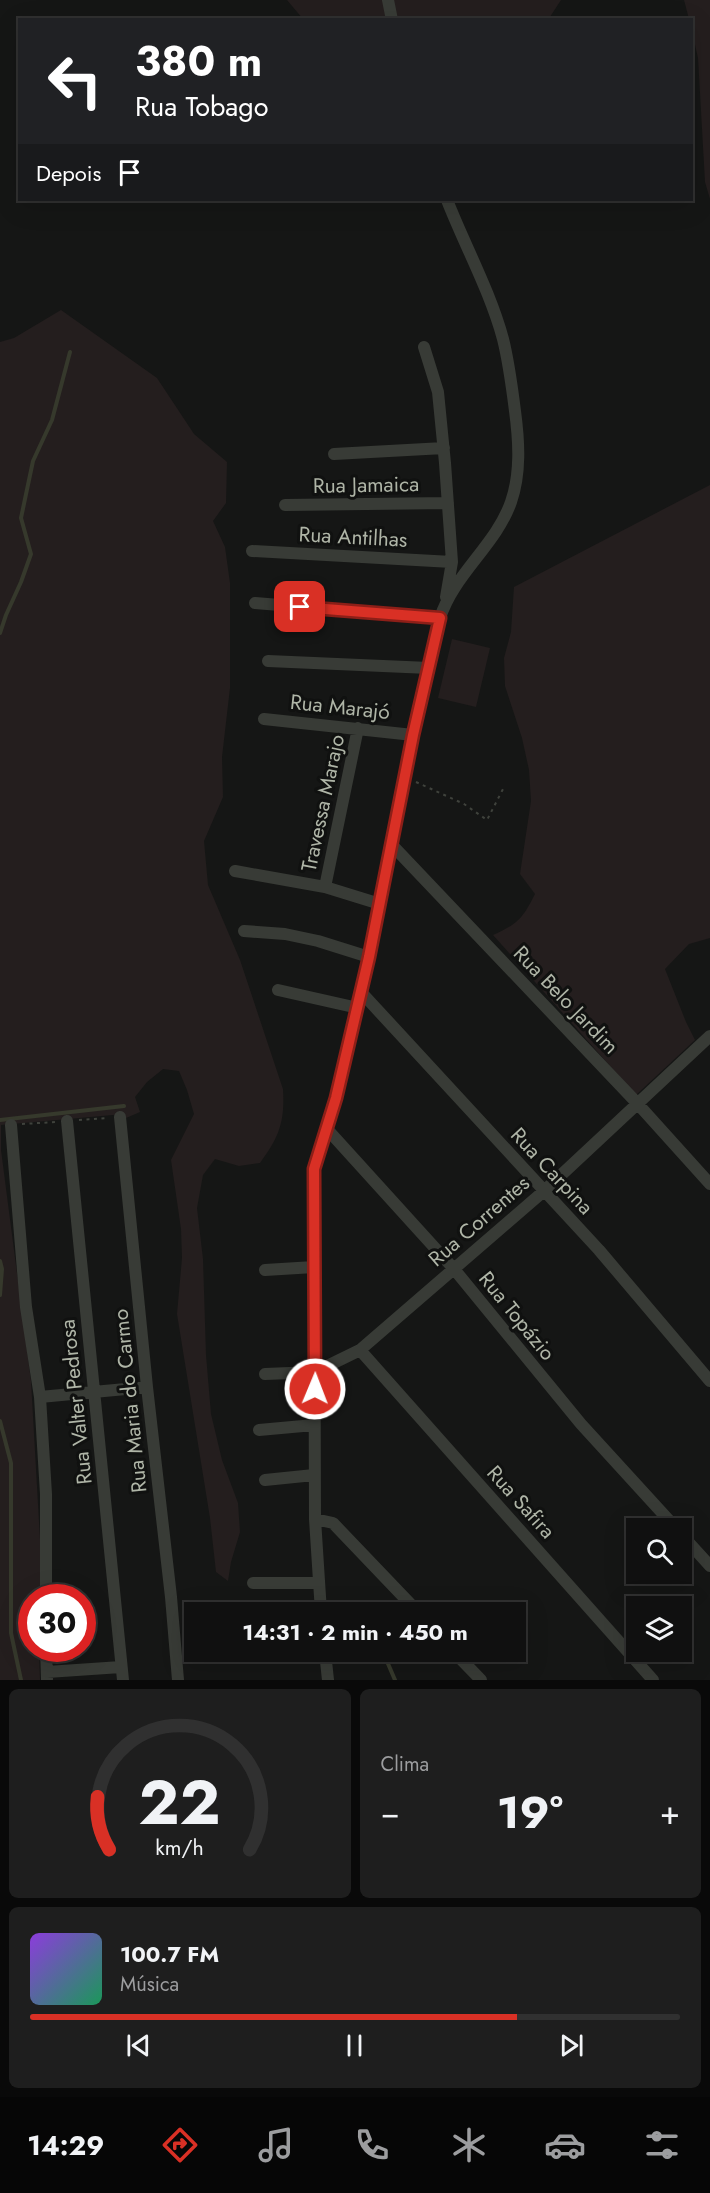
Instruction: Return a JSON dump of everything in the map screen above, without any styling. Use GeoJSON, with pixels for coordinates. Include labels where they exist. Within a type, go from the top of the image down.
{"type":"FeatureCollection","features":[{"type":"Feature","properties":{"kind":"street"},"geometry":{"type":"LineString","coordinates":[[388,0],[392,18]]}},
{"type":"Feature","properties":{"kind":"street"},"geometry":{"type":"LineString","coordinates":[[446,601],[502,519],[511,502],[518,458],[518,429],[502,339],[484,286],[447,201]]}},
{"type":"Feature","properties":{"kind":"street"},"geometry":{"type":"LineString","coordinates":[[320,1602],[314,1475],[314,1169],[327,1129],[362,992],[413,735],[446,601],[452,562],[438,392],[424,347]]}},
{"type":"Feature","properties":{"kind":"street"},"geometry":{"type":"LineString","coordinates":[[334,454],[444,448]]}},
{"type":"Feature","properties":{"kind":"street","name":"Rua Jamaica"},"geometry":{"type":"LineString","coordinates":[[285,505],[448,503]]}},
{"type":"Feature","properties":{"kind":"street","name":"Rua Antilhas"},"geometry":{"type":"LineString","coordinates":[[252,551],[452,562]]}},
{"type":"Feature","properties":{"kind":"street"},"geometry":{"type":"LineString","coordinates":[[255,603],[440,618]]}},
{"type":"Feature","properties":{"kind":"street"},"geometry":{"type":"LineString","coordinates":[[268,661],[429,668]]}},
{"type":"Feature","properties":{"kind":"street","name":"Rua Marajó"},"geometry":{"type":"LineString","coordinates":[[264,719],[413,735]]}},
{"type":"Feature","properties":{"kind":"street","name":"Travessa Marajo"},"geometry":{"type":"LineString","coordinates":[[325,887],[358,728]]}},
{"type":"Feature","properties":{"kind":"street","name":"Rua Belo Jardim"},"geometry":{"type":"LineString","coordinates":[[392,845],[637,1103],[710,1184]]}},
{"type":"Feature","properties":{"kind":"street"},"geometry":{"type":"LineString","coordinates":[[235,871],[325,887],[380,904]]}},
{"type":"Feature","properties":{"kind":"street"},"geometry":{"type":"LineString","coordinates":[[244,931],[285,934],[318,941],[369,957]]}},
{"type":"Feature","properties":{"kind":"street"},"geometry":{"type":"LineString","coordinates":[[278,990],[358,1008]]}},
{"type":"Feature","properties":{"kind":"street","name":"Rua Carpina"},"geometry":{"type":"LineString","coordinates":[[362,992],[599,1250],[710,1381]]}},
{"type":"Feature","properties":{"kind":"street","name":"Rua Correntes"},"geometry":{"type":"LineString","coordinates":[[315,1372],[360,1350],[543,1191],[710,1036]]}},
{"type":"Feature","properties":{"kind":"street","name":"Rua Maria do Carmo"},"geometry":{"type":"LineString","coordinates":[[120,1117],[178,1680]]}},
{"type":"Feature","properties":{"kind":"street","name":"Rua Valter Pedrosa"},"geometry":{"type":"LineString","coordinates":[[67,1121],[122,1674]]}},
{"type":"Feature","properties":{"kind":"street"},"geometry":{"type":"LineString","coordinates":[[11,1125],[26,1307],[40,1397],[46,1504],[46,1584]]}},
{"type":"Feature","properties":{"kind":"street","name":"Rua Topázio"},"geometry":{"type":"LineString","coordinates":[[327,1129],[454,1269],[581,1424],[667,1518]]}},
{"type":"Feature","properties":{"kind":"street"},"geometry":{"type":"LineString","coordinates":[[265,1270],[314,1267]]}},
{"type":"Feature","properties":{"kind":"street","name":"Rua Safira"},"geometry":{"type":"LineString","coordinates":[[360,1350],[653,1680]]}},
{"type":"Feature","properties":{"kind":"street"},"geometry":{"type":"LineString","coordinates":[[265,1374],[315,1372]]}},
{"type":"Feature","properties":{"kind":"street"},"geometry":{"type":"LineString","coordinates":[[40,1397],[147,1387]]}},
{"type":"Feature","properties":{"kind":"street"},"geometry":{"type":"LineString","coordinates":[[259,1430],[314,1425]]}},
{"type":"Feature","properties":{"kind":"street"},"geometry":{"type":"LineString","coordinates":[[265,1480],[314,1475]]}},
{"type":"Feature","properties":{"kind":"street"},"geometry":{"type":"LineString","coordinates":[[315,1519],[333,1523],[408,1602]]}},
{"type":"Feature","properties":{"kind":"street"},"geometry":{"type":"LineString","coordinates":[[692,1546],[710,1566]]}},
{"type":"Feature","properties":{"kind":"street"},"geometry":{"type":"LineString","coordinates":[[253,1583],[319,1582]]}},
{"type":"Feature","properties":{"kind":"street"},"geometry":{"type":"LineString","coordinates":[[326,1662],[328,1680]]}},
{"type":"Feature","properties":{"kind":"street"},"geometry":{"type":"LineString","coordinates":[[464,1662],[481,1680]]}},
{"type":"Feature","properties":{"kind":"street"},"geometry":{"type":"LineString","coordinates":[[47,1676],[122,1674]]}},
{"type":"Feature","properties":{"kind":"path"},"geometry":{"type":"LineString","coordinates":[[405,777],[464,804],[487,820],[502,789]]}},
{"type":"Feature","properties":{"kind":"shaded area"},"geometry":{"type":"Polygon","coordinates":[[[287,0],[561,0],[549,18],[302,18],[287,0]]]}},
{"type":"Feature","properties":{"kind":"shaded area"},"geometry":{"type":"Polygon","coordinates":[[[684,0],[710,0],[710,199],[705,182],[698,58],[693,36],[693,18],[689,18],[684,0]]]}},
{"type":"Feature","properties":{"kind":"shaded area"},"geometry":{"type":"Polygon","coordinates":[[[61,310],[157,378],[194,434],[227,462],[226,503],[213,521],[225,547],[230,583],[230,688],[222,757],[223,797],[204,841],[208,885],[240,960],[283,1089],[282,1120],[272,1145],[260,1163],[239,1166],[215,1159],[203,1175],[197,1208],[203,1259],[206,1355],[211,1414],[222,1460],[238,1503],[240,1532],[228,1581],[216,1572],[210,1518],[177,1314],[182,1258],[181,1229],[171,1160],[194,1114],[179,1071],[163,1069],[147,1082],[135,1097],[140,1112],[126,1118],[124,1114],[1,1125],[1,1150],[31,1381],[42,1574],[42,1584],[18,1584],[18,1662],[39,1662],[40,1680],[0,1680],[0,342],[14,338],[61,310]]]}},
{"type":"Feature","properties":{"kind":"shaded area"},"geometry":{"type":"Polygon","coordinates":[[[710,485],[710,938],[689,944],[665,969],[695,1040],[636,1095],[493,935],[519,919],[535,894],[520,874],[531,801],[529,770],[522,738],[505,686],[504,658],[511,632],[514,587],[710,485]]]}},
{"type":"Feature","properties":{"kind":"shaded area"},"geometry":{"type":"Polygon","coordinates":[[[452,639],[490,648],[476,707],[438,698],[452,639]]]}},
{"type":"Feature","properties":{"kind":"waterway"},"geometry":{"type":"LineString","coordinates":[[0,633],[31,554],[21,518],[33,461],[52,420],[70,352]]}},
{"type":"Feature","properties":{"kind":"waterway"},"geometry":{"type":"LineString","coordinates":[[0,1120],[124,1106]]}},
{"type":"Feature","properties":{"kind":"waterway"},"geometry":{"type":"LineString","coordinates":[[0,1261],[2,1269],[0,1295]]}},
{"type":"Feature","properties":{"kind":"waterway"},"geometry":{"type":"LineString","coordinates":[[0,1421],[11,1463],[11,1633],[21,1680]]}},
{"type":"Feature","properties":{"kind":"waterway"},"geometry":{"type":"LineString","coordinates":[[387,1662],[395,1680]]}},
{"type":"Feature","properties":{"kind":"route"},"geometry":{"type":"LineString","coordinates":[[300,607],[440,618],[413,735],[369,957],[336,1098],[314,1169],[315,1389]]}}]}
